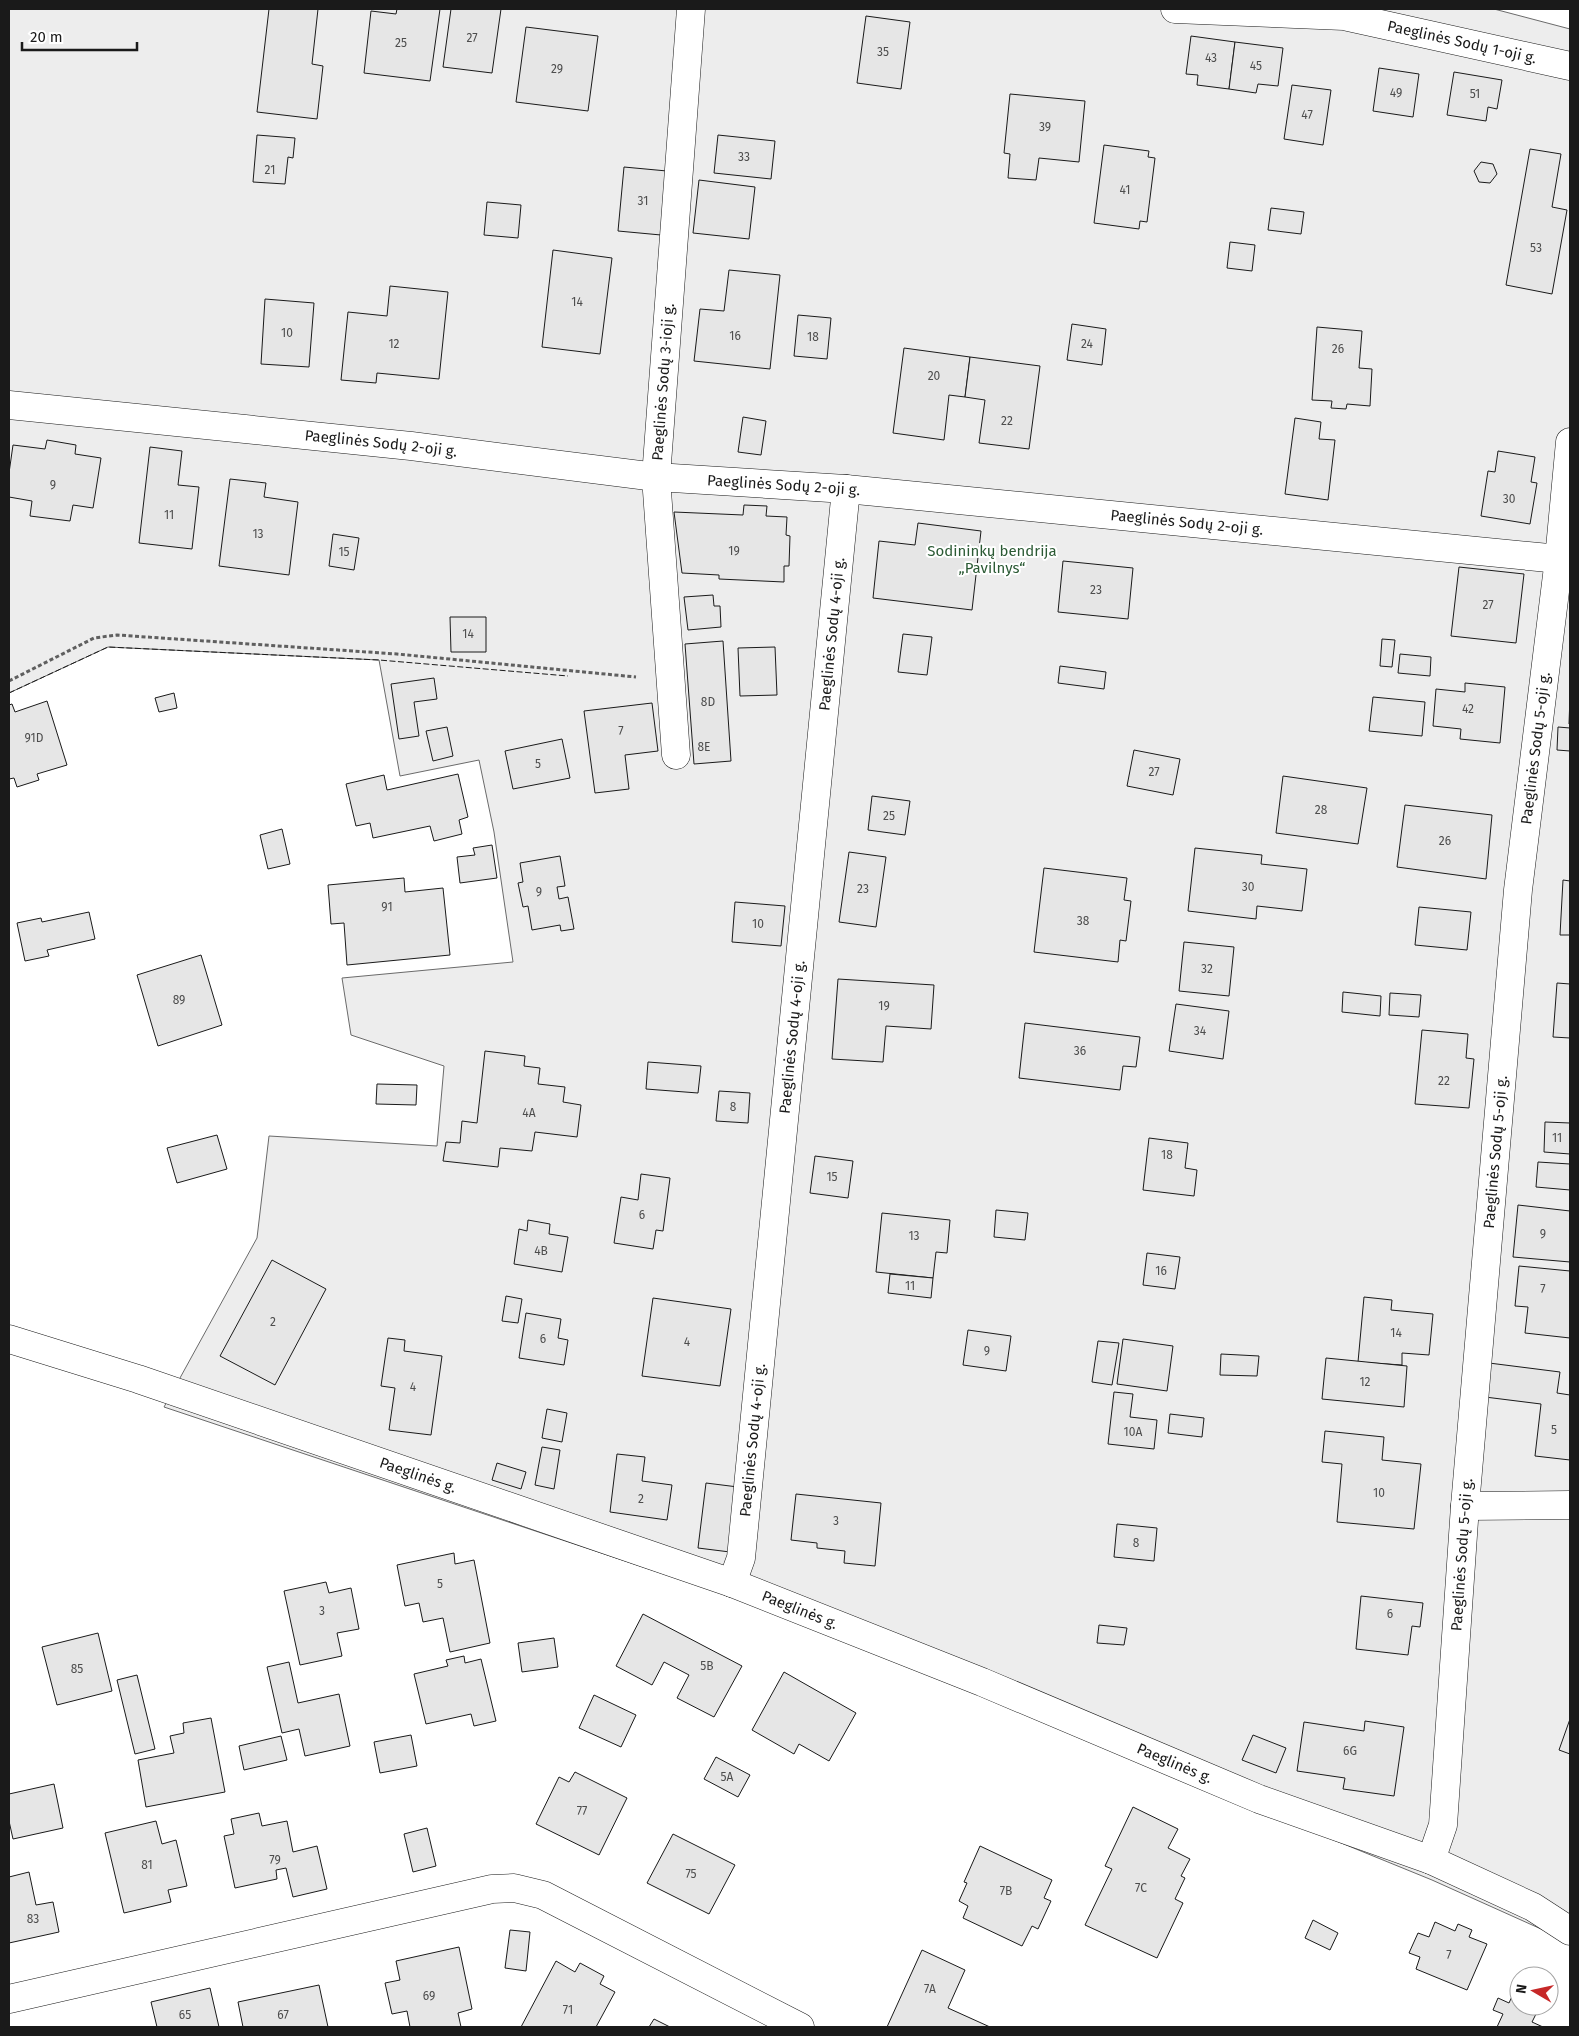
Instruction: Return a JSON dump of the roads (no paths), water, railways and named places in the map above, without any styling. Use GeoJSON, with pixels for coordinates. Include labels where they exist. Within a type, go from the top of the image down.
{"type":"FeatureCollection","features":[{"type":"Feature","properties":{"kind":"street","name":"Paeglinės Sodų 3-ioji g."},"geometry":{"type":"LineString","coordinates":[[676,755],[656,477],[691,9]]}},
{"type":"Feature","properties":{"kind":"street","name":"Paeglinės Sodų 1-oji g."},"geometry":{"type":"LineString","coordinates":[[1175,9],[1344,16],[1570,66]]}},
{"type":"Feature","properties":{"kind":"street","name":"Paeglinės Sodų 2-oji g."},"geometry":{"type":"LineString","coordinates":[[9,405],[411,446],[656,477],[846,489],[1559,559]]}},
{"type":"Feature","properties":{"kind":"street","name":"Paeglinės Sodų 5-oji g."},"geometry":{"type":"LineString","coordinates":[[1431,1860],[1443,1825],[1465,1506],[1518,890],[1559,559],[1570,442]]}},
{"type":"Feature","properties":{"kind":"street","name":"Paeglinės Sodų 4-oji g."},"geometry":{"type":"LineString","coordinates":[[732,1583],[741,1558],[846,489]]}},
{"type":"Feature","properties":{"kind":"street","name":"Paeglinės g."},"geometry":{"type":"LineString","coordinates":[[9,1339],[138,1379],[732,1583],[982,1682],[1260,1799],[1431,1860],[1533,1907],[1570,1931]]}},
{"type":"Feature","properties":{"kind":"street"},"geometry":{"type":"LineString","coordinates":[[1465,1506],[1570,1505]]}},
{"type":"Feature","properties":{"kind":"street"},"geometry":{"type":"LineString","coordinates":[[9,1999],[492,1888],[514,1888],[543,1895],[800,2027]]}},
{"type":"Feature","properties":{"kind":"park label","name":"Sodininkų bendrija „Pavilnys“"},"geometry":{"type":"Point","coordinates":[992,560]}}]}
